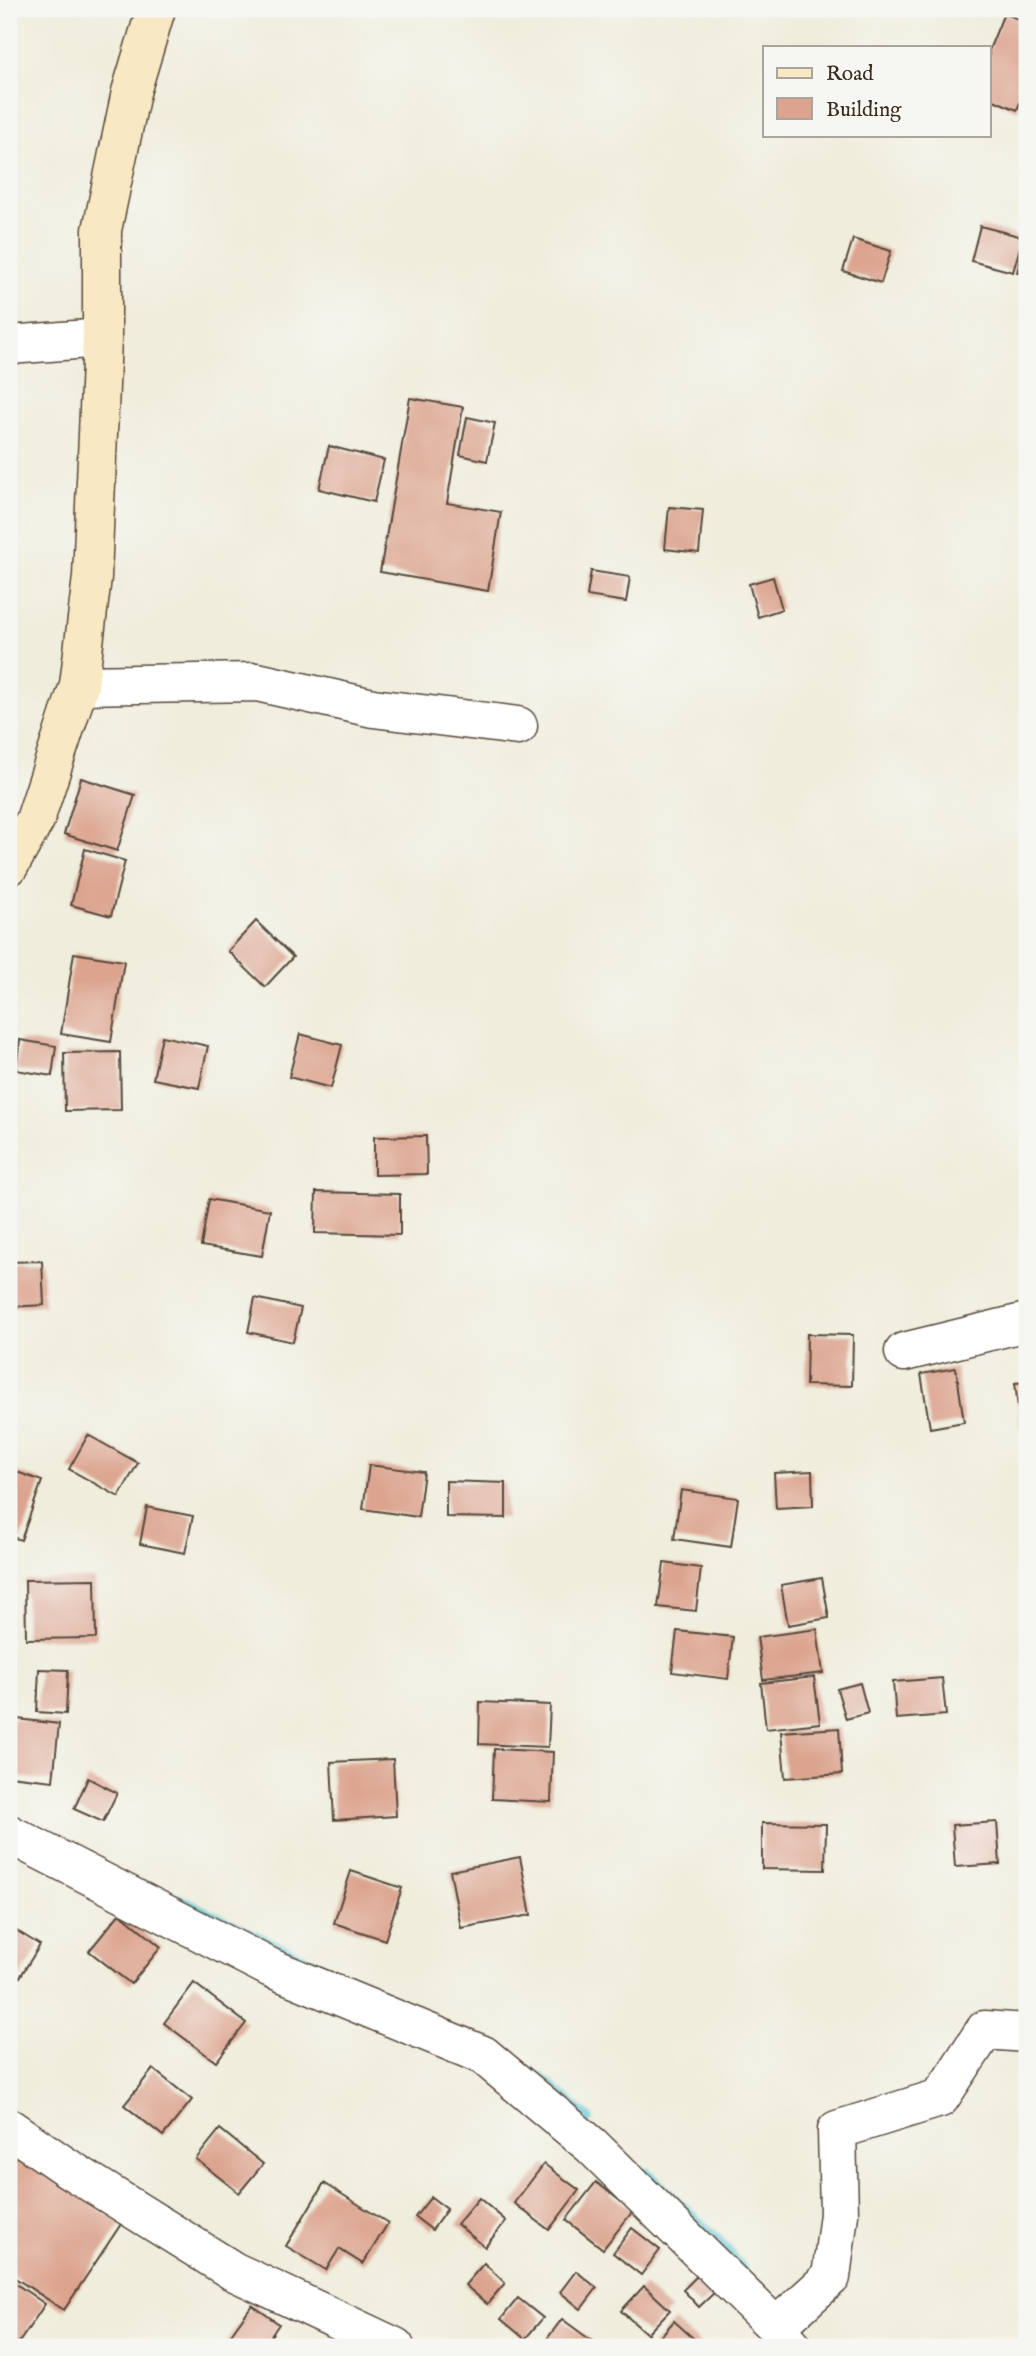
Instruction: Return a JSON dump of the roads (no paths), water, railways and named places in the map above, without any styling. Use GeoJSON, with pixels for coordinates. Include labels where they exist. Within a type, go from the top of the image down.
{"type":"FeatureCollection","features":[{"type":"Feature","properties":{"kind":"street"},"geometry":{"type":"LineString","coordinates":[[9,866],[35,820],[79,685],[92,577],[102,338],[102,230],[131,92],[156,9]]}},
{"type":"Feature","properties":{"kind":"street"},"geometry":{"type":"LineString","coordinates":[[9,345],[102,338]]}},
{"type":"Feature","properties":{"kind":"street"},"geometry":{"type":"LineString","coordinates":[[79,685],[257,682],[373,708],[519,726]]}},
{"type":"Feature","properties":{"kind":"street"},"geometry":{"type":"LineString","coordinates":[[904,1352],[1027,1322]]}},
{"type":"Feature","properties":{"kind":"street"},"geometry":{"type":"LineString","coordinates":[[9,1834],[271,1968],[483,2055],[592,2146],[785,2337],[831,2277],[839,2214],[837,2130],[940,2098],[985,2030],[1027,2033]]}},
{"type":"Feature","properties":{"kind":"street"},"geometry":{"type":"LineString","coordinates":[[9,2128],[66,2167],[233,2271],[394,2347]]}},
{"type":"Feature","properties":{"kind":"waterway"},"geometry":{"type":"LineString","coordinates":[[174,1897],[358,1984]]}},
{"type":"Feature","properties":{"kind":"waterway"},"geometry":{"type":"LineString","coordinates":[[540,2077],[589,2119]]}},
{"type":"Feature","properties":{"kind":"waterway"},"geometry":{"type":"LineString","coordinates":[[647,2173],[719,2241],[742,2268]]}}]}
